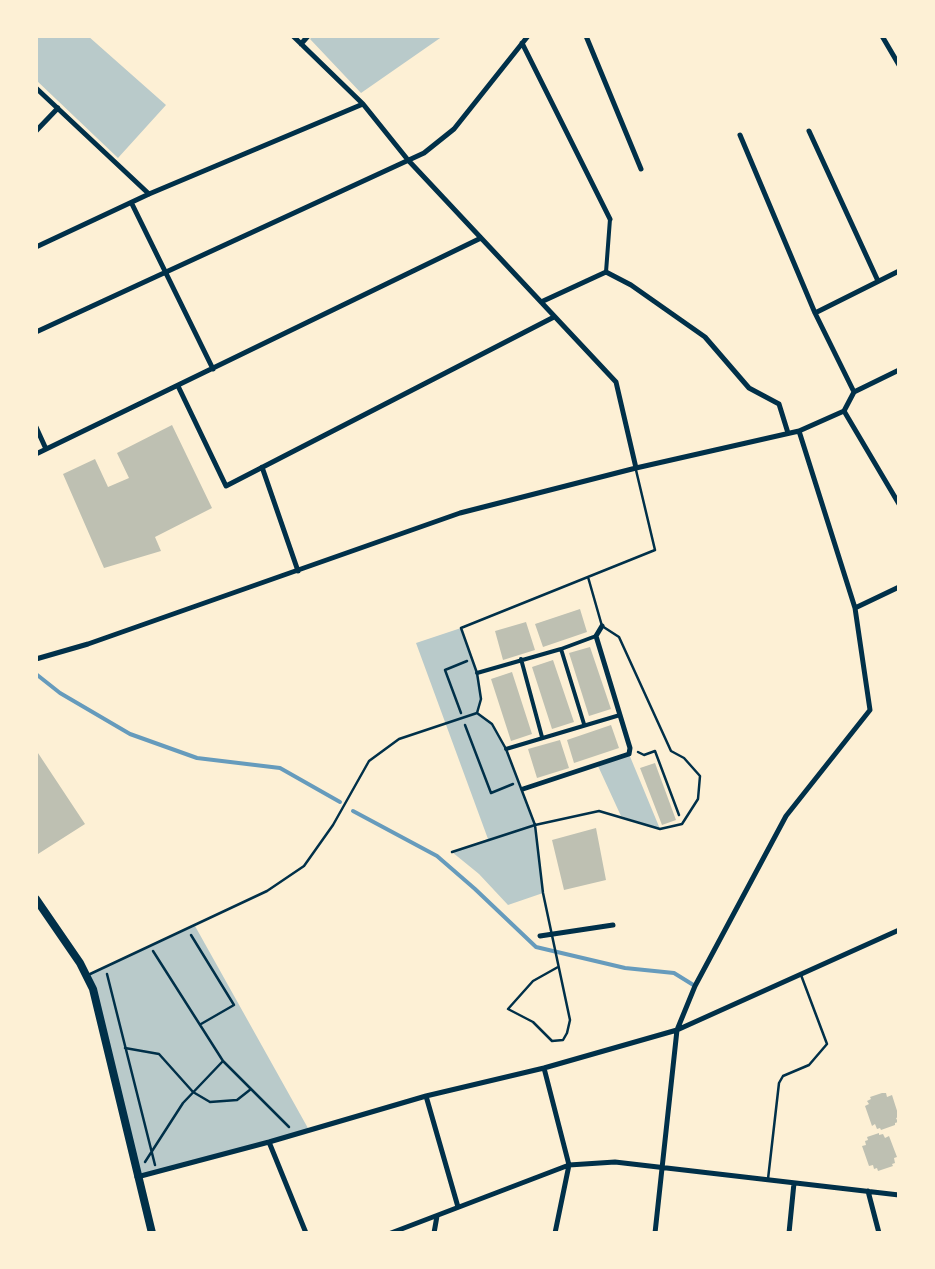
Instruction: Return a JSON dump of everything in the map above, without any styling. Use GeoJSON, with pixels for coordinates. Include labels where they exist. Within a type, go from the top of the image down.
{"type":"FeatureCollection","features":[{"type":"Feature","properties":{"kind":"main road"},"geometry":{"type":"LineString","coordinates":[[36,899],[87,976],[104,1030],[137,1177],[152,1233]]}},
{"type":"Feature","properties":{"kind":"street"},"geometry":{"type":"LineString","coordinates":[[293,36],[362,104],[408,160],[616,382],[636,468]]}},
{"type":"Feature","properties":{"kind":"street"},"geometry":{"type":"LineString","coordinates":[[301,44],[308,36]]}},
{"type":"Feature","properties":{"kind":"street"},"geometry":{"type":"LineString","coordinates":[[36,332],[424,153],[454,129],[528,36]]}},
{"type":"Feature","properties":{"kind":"street"},"geometry":{"type":"LineString","coordinates":[[586,36],[641,169]]}},
{"type":"Feature","properties":{"kind":"street"},"geometry":{"type":"LineString","coordinates":[[882,36],[899,65]]}},
{"type":"Feature","properties":{"kind":"street"},"geometry":{"type":"LineString","coordinates":[[522,43],[610,219],[606,272]]}},
{"type":"Feature","properties":{"kind":"street"},"geometry":{"type":"LineString","coordinates":[[36,88],[150,194]]}},
{"type":"Feature","properties":{"kind":"street"},"geometry":{"type":"LineString","coordinates":[[36,247],[150,194],[362,104]]}},
{"type":"Feature","properties":{"kind":"street"},"geometry":{"type":"LineString","coordinates":[[36,131],[58,108]]}},
{"type":"Feature","properties":{"kind":"street"},"geometry":{"type":"LineString","coordinates":[[809,132],[878,281]]}},
{"type":"Feature","properties":{"kind":"street"},"geometry":{"type":"LineString","coordinates":[[740,135],[815,313],[854,392]]}},
{"type":"Feature","properties":{"kind":"street"},"geometry":{"type":"LineString","coordinates":[[132,204],[213,369]]}},
{"type":"Feature","properties":{"kind":"street"},"geometry":{"type":"LineString","coordinates":[[36,454],[481,238]]}},
{"type":"Feature","properties":{"kind":"street"},"geometry":{"type":"LineString","coordinates":[[541,302],[606,272]]}},
{"type":"Feature","properties":{"kind":"street"},"geometry":{"type":"LineString","coordinates":[[606,272],[631,285],[705,337],[749,388],[779,404],[788,433]]}},
{"type":"Feature","properties":{"kind":"street"},"geometry":{"type":"LineString","coordinates":[[815,313],[899,272]]}},
{"type":"Feature","properties":{"kind":"street"},"geometry":{"type":"LineString","coordinates":[[178,386],[226,486],[554,317]]}},
{"type":"Feature","properties":{"kind":"street"},"geometry":{"type":"LineString","coordinates":[[36,659],[88,644],[460,513],[636,468],[799,431],[844,411],[854,392],[899,370]]}},
{"type":"Feature","properties":{"kind":"street"},"geometry":{"type":"LineString","coordinates":[[844,411],[899,504]]}},
{"type":"Feature","properties":{"kind":"street"},"geometry":{"type":"LineString","coordinates":[[36,427],[46,449]]}},
{"type":"Feature","properties":{"kind":"street"},"geometry":{"type":"LineString","coordinates":[[655,1233],[677,1030],[694,986],[786,816],[870,710],[855,608],[799,431]]}},
{"type":"Feature","properties":{"kind":"street"},"geometry":{"type":"LineString","coordinates":[[262,468],[298,571]]}},
{"type":"Feature","properties":{"kind":"street"},"geometry":{"type":"LineString","coordinates":[[855,608],[899,587]]}},
{"type":"Feature","properties":{"kind":"street"},"geometry":{"type":"LineString","coordinates":[[477,673],[561,649],[596,636],[602,626]]}},
{"type":"Feature","properties":{"kind":"street"},"geometry":{"type":"LineString","coordinates":[[523,789],[629,754],[630,748],[596,636]]}},
{"type":"Feature","properties":{"kind":"street"},"geometry":{"type":"LineString","coordinates":[[561,649],[584,724]]}},
{"type":"Feature","properties":{"kind":"street"},"geometry":{"type":"LineString","coordinates":[[521,659],[542,737]]}},
{"type":"Feature","properties":{"kind":"street"},"geometry":{"type":"LineString","coordinates":[[506,749],[584,724],[620,715]]}},
{"type":"Feature","properties":{"kind":"street"},"geometry":{"type":"LineString","coordinates":[[540,936],[613,925]]}},
{"type":"Feature","properties":{"kind":"street"},"geometry":{"type":"LineString","coordinates":[[137,1177],[268,1142],[426,1096],[544,1068],[677,1030],[899,930]]}},
{"type":"Feature","properties":{"kind":"street"},"geometry":{"type":"LineString","coordinates":[[544,1068],[569,1165],[555,1233]]}},
{"type":"Feature","properties":{"kind":"street"},"geometry":{"type":"LineString","coordinates":[[426,1096],[458,1207]]}},
{"type":"Feature","properties":{"kind":"street"},"geometry":{"type":"LineString","coordinates":[[268,1142],[306,1233]]}},
{"type":"Feature","properties":{"kind":"street"},"geometry":{"type":"LineString","coordinates":[[391,1233],[569,1165],[615,1162],[662,1169],[899,1195]]}},
{"type":"Feature","properties":{"kind":"street"},"geometry":{"type":"LineString","coordinates":[[788,1233],[794,1184]]}},
{"type":"Feature","properties":{"kind":"street"},"geometry":{"type":"LineString","coordinates":[[868,1191],[879,1233]]}},
{"type":"Feature","properties":{"kind":"street"},"geometry":{"type":"LineString","coordinates":[[434,1233],[437,1216]]}},
{"type":"Feature","properties":{"kind":"lane"},"geometry":{"type":"LineString","coordinates":[[478,713],[482,699],[477,673],[461,628],[655,550],[636,468]]}},
{"type":"Feature","properties":{"kind":"lane"},"geometry":{"type":"LineString","coordinates":[[452,852],[535,825],[598,811],[660,829],[682,824],[698,798],[700,776],[684,758],[671,751],[619,637],[602,626],[588,577]]}},
{"type":"Feature","properties":{"kind":"lane"},"geometry":{"type":"LineString","coordinates":[[87,976],[149,945],[188,929],[267,891],[304,866],[333,825],[370,761],[399,739],[478,713]]}},
{"type":"Feature","properties":{"kind":"lane"},"geometry":{"type":"LineString","coordinates":[[478,713],[492,724],[506,749],[523,789],[535,825],[543,893],[570,1020],[568,1033],[563,1040],[552,1041],[533,1022],[508,1009],[533,981],[558,967]]}},
{"type":"Feature","properties":{"kind":"lane"},"geometry":{"type":"LineString","coordinates":[[768,1180],[780,1083],[783,1076],[809,1065],[827,1044],[801,974]]}},
{"type":"Feature","properties":{"kind":"path"},"geometry":{"type":"LineString","coordinates":[[472,659],[445,670],[491,793],[520,782]]}},
{"type":"Feature","properties":{"kind":"path"},"geometry":{"type":"LineString","coordinates":[[630,748],[644,755],[655,751],[682,824]]}},
{"type":"Feature","properties":{"kind":"path"},"geometry":{"type":"LineString","coordinates":[[188,929],[234,1006],[201,1024]]}},
{"type":"Feature","properties":{"kind":"path"},"geometry":{"type":"LineString","coordinates":[[149,945],[223,1061],[296,1134]]}},
{"type":"Feature","properties":{"kind":"path"},"geometry":{"type":"LineString","coordinates":[[104,968],[156,1172]]}},
{"type":"Feature","properties":{"kind":"path"},"geometry":{"type":"LineString","coordinates":[[125,1048],[159,1054],[193,1092],[210,1102],[237,1100],[251,1089]]}},
{"type":"Feature","properties":{"kind":"path"},"geometry":{"type":"LineString","coordinates":[[137,1177],[151,1151],[183,1103],[223,1061]]}},
{"type":"Feature","properties":{"kind":"shaded area"},"geometry":{"type":"Polygon","coordinates":[[[40,36],[88,36],[166,105],[118,158],[36,80],[36,40],[40,36]]]}},
{"type":"Feature","properties":{"kind":"shaded area"},"geometry":{"type":"Polygon","coordinates":[[[313,36],[443,36],[361,93],[310,39],[313,36]]]}},
{"type":"Feature","properties":{"kind":"shaded area"},"geometry":{"type":"Polygon","coordinates":[[[461,628],[477,673],[481,699],[478,713],[492,724],[506,749],[535,825],[543,893],[508,905],[479,874],[452,852],[488,839],[416,643],[461,628]]]}},
{"type":"Feature","properties":{"kind":"shaded area"},"geometry":{"type":"Polygon","coordinates":[[[629,754],[660,829],[621,816],[598,766],[629,754]]]}},
{"type":"Feature","properties":{"kind":"shaded area"},"geometry":{"type":"Polygon","coordinates":[[[195,926],[309,1130],[137,1177],[87,976],[195,926]]]}},
{"type":"Feature","properties":{"kind":"building"},"geometry":{"type":"Polygon","coordinates":[[[172,425],[212,508],[155,537],[161,551],[104,568],[63,474],[95,459],[108,487],[129,478],[117,453],[172,425]]]}},
{"type":"Feature","properties":{"kind":"building"},"geometry":{"type":"Polygon","coordinates":[[[580,609],[587,632],[543,647],[535,624],[580,609]]]}},
{"type":"Feature","properties":{"kind":"building"},"geometry":{"type":"Polygon","coordinates":[[[526,622],[535,650],[503,660],[495,631],[526,622]]]}},
{"type":"Feature","properties":{"kind":"building"},"geometry":{"type":"Polygon","coordinates":[[[590,647],[611,709],[589,716],[569,653],[590,647]]]}},
{"type":"Feature","properties":{"kind":"building"},"geometry":{"type":"Polygon","coordinates":[[[553,660],[574,722],[552,729],[532,667],[553,660]]]}},
{"type":"Feature","properties":{"kind":"building"},"geometry":{"type":"Polygon","coordinates":[[[512,672],[532,734],[511,741],[491,679],[512,672]]]}},
{"type":"Feature","properties":{"kind":"building"},"geometry":{"type":"Polygon","coordinates":[[[611,725],[619,748],[574,763],[567,740],[611,725]]]}},
{"type":"Feature","properties":{"kind":"building"},"geometry":{"type":"Polygon","coordinates":[[[560,740],[569,768],[537,778],[528,749],[560,740]]]}},
{"type":"Feature","properties":{"kind":"building"},"geometry":{"type":"Polygon","coordinates":[[[36,750],[85,824],[38,854],[36,851],[36,750]]]}},
{"type":"Feature","properties":{"kind":"building"},"geometry":{"type":"Polygon","coordinates":[[[655,763],[676,820],[662,825],[640,768],[655,763]]]}},
{"type":"Feature","properties":{"kind":"building"},"geometry":{"type":"Polygon","coordinates":[[[596,828],[606,880],[564,890],[552,840],[596,828]]]}},
{"type":"Feature","properties":{"kind":"building"},"geometry":{"type":"Polygon","coordinates":[[[886,1093],[887,1097],[892,1095],[899,1117],[896,1118],[898,1122],[895,1125],[881,1130],[880,1128],[877,1129],[875,1124],[872,1126],[865,1106],[869,1104],[867,1101],[871,1099],[870,1097],[886,1093]]]}},
{"type":"Feature","properties":{"kind":"building"},"geometry":{"type":"Polygon","coordinates":[[[879,1133],[879,1135],[883,1134],[885,1138],[889,1136],[897,1157],[894,1158],[895,1163],[892,1164],[893,1166],[878,1171],[877,1168],[874,1169],[873,1165],[869,1166],[862,1146],[866,1145],[867,1137],[879,1133]]]}},
{"type":"Feature","properties":{"kind":"waterway"},"geometry":{"type":"LineString","coordinates":[[36,674],[60,693],[130,734],[197,758],[280,768],[340,802]]}},
{"type":"Feature","properties":{"kind":"waterway"},"geometry":{"type":"LineString","coordinates":[[353,811],[437,856],[536,947],[625,968],[674,973],[695,986]]}}]}
